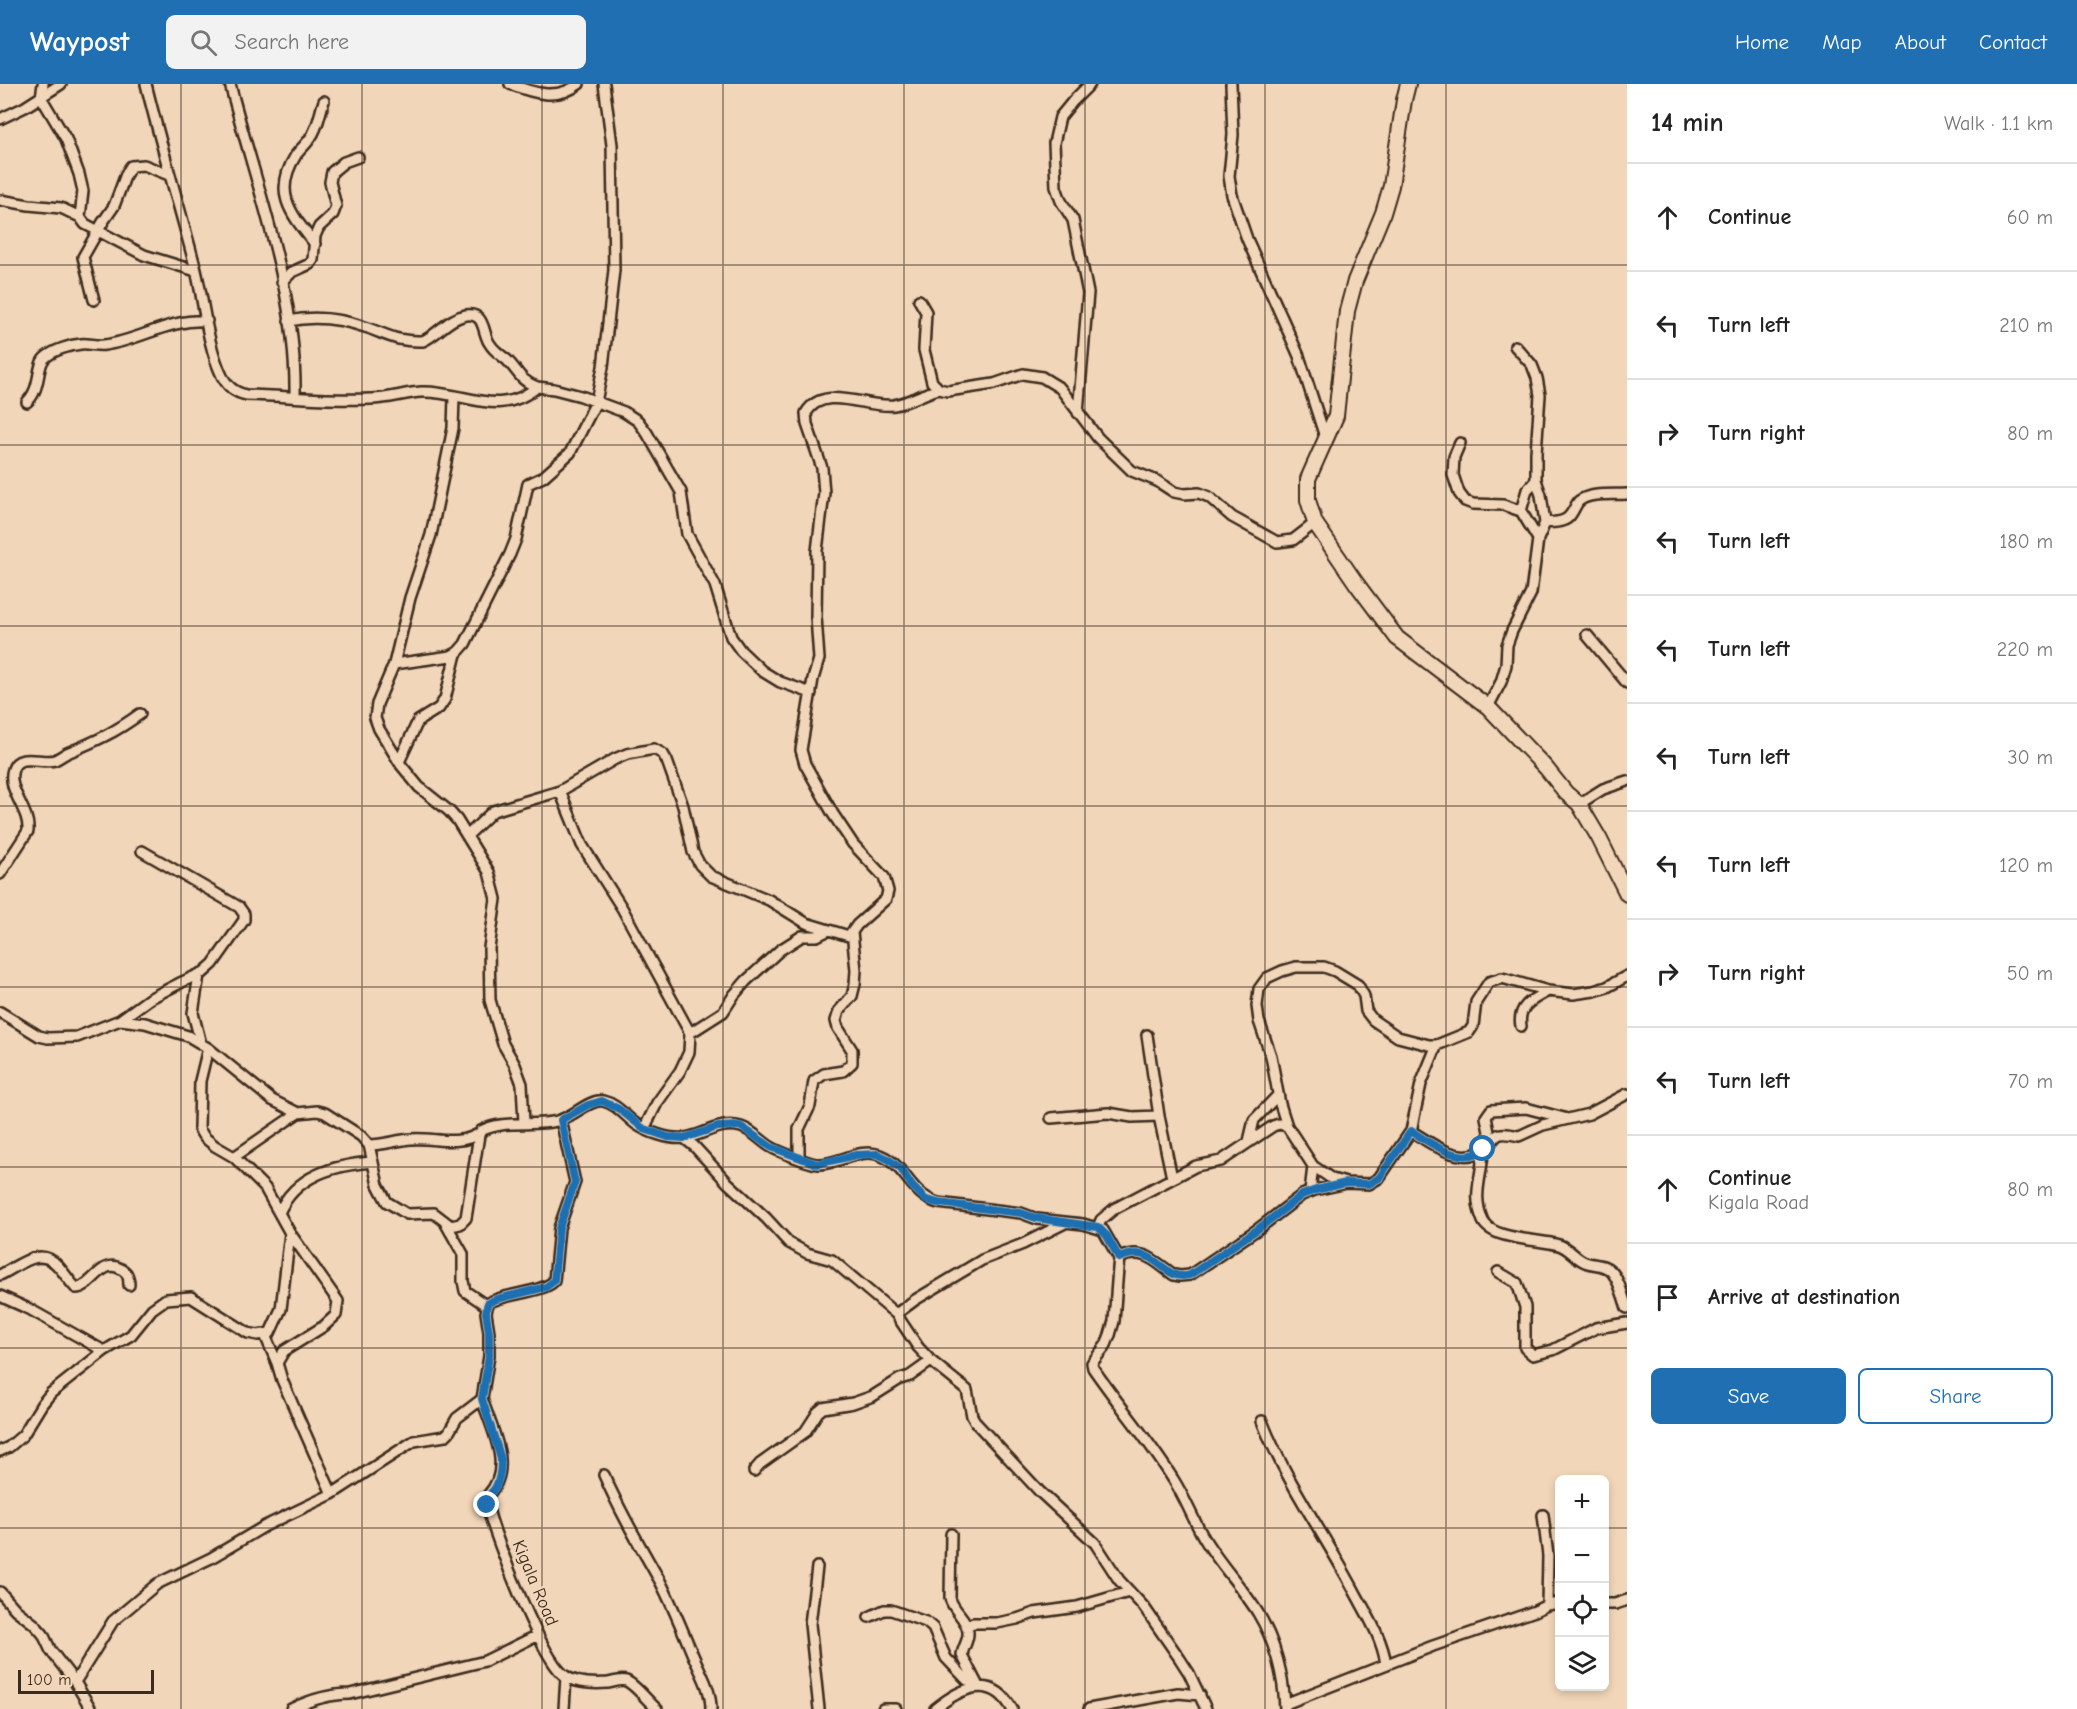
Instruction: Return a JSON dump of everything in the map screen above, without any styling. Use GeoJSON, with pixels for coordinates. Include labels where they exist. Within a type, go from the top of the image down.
{"type":"FeatureCollection","features":[{"type":"Feature","properties":{"kind":"street"},"geometry":{"type":"LineString","coordinates":[[43,84],[40,97],[60,127],[73,154],[83,191],[80,217]]}},
{"type":"Feature","properties":{"kind":"street"},"geometry":{"type":"LineString","coordinates":[[0,119],[61,84]]}},
{"type":"Feature","properties":{"kind":"street"},"geometry":{"type":"LineString","coordinates":[[146,84],[196,271],[214,355],[222,376],[230,388],[246,395],[307,399],[374,399],[422,392],[506,403],[528,395],[537,387]]}},
{"type":"Feature","properties":{"kind":"street"},"geometry":{"type":"LineString","coordinates":[[230,84],[275,245],[296,361],[295,397]]}},
{"type":"Feature","properties":{"kind":"street"},"geometry":{"type":"LineString","coordinates":[[510,84],[552,95],[562,94],[579,84]]}},
{"type":"Feature","properties":{"kind":"street"},"geometry":{"type":"LineString","coordinates":[[399,762],[418,721],[439,708],[445,699],[456,654],[465,644],[516,539],[528,484],[543,477],[570,453],[596,402],[603,367],[614,270],[612,145],[604,84]]}},
{"type":"Feature","properties":{"kind":"street"},"geometry":{"type":"LineString","coordinates":[[1078,413],[1088,293],[1073,220],[1061,201],[1056,187],[1054,143],[1060,117],[1072,101],[1090,84]]}},
{"type":"Feature","properties":{"kind":"street"},"geometry":{"type":"LineString","coordinates":[[1408,84],[1392,186],[1355,281],[1347,311],[1336,416],[1308,479],[1308,500],[1316,523],[1356,583],[1397,638],[1488,707],[1546,768],[1566,793],[1579,804],[1627,894]]}},
{"type":"Feature","properties":{"kind":"street"},"geometry":{"type":"LineString","coordinates":[[1228,86],[1233,135],[1229,176],[1232,195],[1247,239],[1299,356],[1326,440]]}},
{"type":"Feature","properties":{"kind":"street"},"geometry":{"type":"LineString","coordinates":[[315,244],[294,217],[284,194],[284,183],[296,155],[312,135],[324,101]]}},
{"type":"Feature","properties":{"kind":"street"},"geometry":{"type":"LineString","coordinates":[[282,282],[292,272],[310,264],[313,260],[319,227],[333,214],[336,207],[330,182],[332,172],[344,162],[358,157]]}},
{"type":"Feature","properties":{"kind":"street"},"geometry":{"type":"LineString","coordinates":[[94,300],[83,257],[114,206],[131,166],[144,165],[169,175]]}},
{"type":"Feature","properties":{"kind":"street"},"geometry":{"type":"LineString","coordinates":[[0,200],[28,206],[62,208],[80,217],[85,224],[97,231],[144,255],[196,271]]}},
{"type":"Feature","properties":{"kind":"street"},"geometry":{"type":"LineString","coordinates":[[920,300],[926,312],[924,350],[932,382],[939,389],[962,390],[994,384],[1018,375],[1032,374],[1042,377],[1060,388],[1111,452],[1131,471],[1157,481],[1174,492],[1198,493],[1209,497],[1232,517],[1270,540],[1282,542],[1293,540],[1316,523]]}},
{"type":"Feature","properties":{"kind":"street"},"geometry":{"type":"LineString","coordinates":[[289,321],[303,318],[333,318],[367,328],[392,339],[423,341],[450,322],[473,315],[482,322],[491,346],[508,361],[526,383],[537,387],[554,388],[632,416],[651,438],[684,497],[687,534],[708,570],[720,598],[731,637],[741,651],[762,671],[780,682],[811,693]]}},
{"type":"Feature","properties":{"kind":"street"},"geometry":{"type":"LineString","coordinates":[[27,402],[34,396],[43,358],[49,355],[82,343],[102,346],[191,320],[207,321]]}},
{"type":"Feature","properties":{"kind":"street"},"geometry":{"type":"LineString","coordinates":[[1488,707],[1501,682],[1506,665],[1507,645],[1512,631],[1531,593],[1538,538],[1545,523],[1541,495],[1536,480],[1540,395],[1532,365],[1515,346]]}},
{"type":"Feature","properties":{"kind":"street"},"geometry":{"type":"LineString","coordinates":[[799,1157],[799,1129],[810,1106],[814,1081],[824,1074],[843,1071],[850,1066],[853,1060],[852,1050],[838,1028],[836,1020],[839,1011],[852,996],[855,984],[855,953],[852,937],[854,928],[886,899],[888,885],[878,869],[853,844],[805,764],[801,743],[819,659],[816,617],[817,551],[824,493],[822,468],[807,424],[807,411],[816,403],[826,399],[844,398],[871,405],[896,405],[939,389]]}},
{"type":"Feature","properties":{"kind":"street"},"geometry":{"type":"LineString","coordinates":[[454,397],[453,428],[431,535],[410,598],[394,664],[383,686],[375,718],[399,762],[419,787],[449,811],[468,835],[489,872],[494,888],[496,911],[489,948],[490,1000],[503,1044],[515,1065],[522,1084],[524,1123]]}},
{"type":"Feature","properties":{"kind":"street"},"geometry":{"type":"LineString","coordinates":[[1460,443],[1454,457],[1453,475],[1459,493],[1465,501],[1473,504],[1503,505],[1521,510],[1538,538]]}},
{"type":"Feature","properties":{"kind":"street"},"geometry":{"type":"LineString","coordinates":[[1521,510],[1527,490],[1536,480]]}},
{"type":"Feature","properties":{"kind":"street"},"geometry":{"type":"LineString","coordinates":[[1545,523],[1570,518],[1580,501],[1586,498],[1627,494]]}},
{"type":"Feature","properties":{"kind":"street"},"geometry":{"type":"LineString","coordinates":[[1587,635],[1627,683]]}},
{"type":"Feature","properties":{"kind":"street"},"geometry":{"type":"LineString","coordinates":[[394,664],[456,654]]}},
{"type":"Feature","properties":{"kind":"street"},"geometry":{"type":"LineString","coordinates":[[0,874],[28,831],[28,823],[12,781],[13,767],[16,763],[25,760],[54,760],[107,737],[141,714]]}},
{"type":"Feature","properties":{"kind":"street"},"geometry":{"type":"LineString","coordinates":[[468,835],[493,811],[560,791],[627,754],[650,749],[658,751],[667,761],[676,783],[689,828],[693,852],[700,865],[711,876],[769,900],[796,918],[852,937]]}},
{"type":"Feature","properties":{"kind":"street"},"geometry":{"type":"LineString","coordinates":[[1579,804],[1603,789],[1627,781]]}},
{"type":"Feature","properties":{"kind":"street"},"geometry":{"type":"LineString","coordinates":[[560,791],[582,844],[622,908],[690,1033],[689,1053],[680,1071],[657,1102],[644,1129]]}},
{"type":"Feature","properties":{"kind":"street"},"geometry":{"type":"LineString","coordinates":[[0,1012],[39,1036],[77,1037],[120,1020],[166,989],[199,975],[213,964],[244,920],[242,909],[142,851]]}},
{"type":"Feature","properties":{"kind":"street"},"geometry":{"type":"LineString","coordinates":[[690,1033],[723,1012],[746,981],[780,950],[802,936],[817,936],[829,930]]}},
{"type":"Feature","properties":{"kind":"street"},"geometry":{"type":"LineString","coordinates":[[1437,1045],[1421,1084],[1411,1131],[1379,1178],[1369,1184],[1346,1183],[1332,1179],[1313,1166],[1287,1126],[1278,1095],[1271,1056],[1262,1035],[1257,1006],[1259,989],[1267,978],[1282,971],[1306,966],[1324,967],[1358,985],[1364,996],[1367,1014],[1389,1032],[1421,1044],[1437,1045],[1469,1032],[1473,1026],[1476,1002],[1492,980],[1508,979],[1548,991],[1573,994],[1607,987],[1627,976]]}},
{"type":"Feature","properties":{"kind":"street"},"geometry":{"type":"LineString","coordinates":[[199,975],[193,1013],[204,1046],[200,1081],[199,1129],[204,1137],[215,1146],[234,1156],[265,1188],[290,1233],[336,1296],[338,1305],[336,1315],[324,1326],[284,1351],[277,1363]]}},
{"type":"Feature","properties":{"kind":"street"},"geometry":{"type":"LineString","coordinates":[[1521,1026],[1520,1012],[1524,1006],[1548,991]]}},
{"type":"Feature","properties":{"kind":"street"},"geometry":{"type":"LineString","coordinates":[[120,1020],[132,1020],[188,1036],[272,1100],[298,1113]]}},
{"type":"Feature","properties":{"kind":"street"},"geometry":{"type":"LineString","coordinates":[[1147,1035],[1159,1116],[1172,1178]]}},
{"type":"Feature","properties":{"kind":"street"},"geometry":{"type":"LineString","coordinates":[[1411,1131],[1454,1154],[1468,1155],[1480,1152],[1498,1134],[1504,1132],[1519,1136],[1543,1125],[1589,1114],[1627,1094]]}},
{"type":"Feature","properties":{"kind":"street"},"geometry":{"type":"LineString","coordinates":[[1249,1141],[1254,1120],[1278,1095]]}},
{"type":"Feature","properties":{"kind":"street"},"geometry":{"type":"LineString","coordinates":[[369,1145],[413,1138],[456,1141],[469,1139],[490,1127],[561,1120],[588,1105],[602,1101],[619,1109],[644,1129],[668,1137],[684,1138],[718,1127],[740,1126],[771,1147],[817,1164],[856,1155],[877,1154],[901,1169],[912,1186],[926,1200],[1021,1213],[1036,1218],[1098,1227],[1107,1236],[1119,1258],[1114,1321],[1106,1345],[1094,1358],[1093,1368],[1175,1481],[1200,1532],[1223,1568],[1259,1614],[1281,1671],[1285,1706],[1330,1685],[1555,1604]]}},
{"type":"Feature","properties":{"kind":"street"},"geometry":{"type":"LineString","coordinates":[[1567,1119],[1526,1108],[1491,1110],[1486,1117],[1487,1145],[1477,1190],[1483,1222],[1491,1231],[1500,1235],[1539,1240],[1562,1246],[1585,1262],[1606,1267],[1615,1275],[1627,1308]]}},
{"type":"Feature","properties":{"kind":"street"},"geometry":{"type":"LineString","coordinates":[[234,1156],[298,1113],[317,1111],[325,1113],[369,1145],[383,1196],[392,1206],[413,1215],[434,1213],[446,1224],[463,1254],[465,1291],[487,1306]]}},
{"type":"Feature","properties":{"kind":"street"},"geometry":{"type":"LineString","coordinates":[[1050,1118],[1108,1113],[1132,1117],[1159,1116]]}},
{"type":"Feature","properties":{"kind":"street"},"geometry":{"type":"LineString","coordinates":[[75,1682],[113,1622],[157,1584],[211,1558],[265,1526],[332,1494],[414,1441],[445,1436],[457,1418],[482,1399],[489,1356],[486,1313],[488,1303],[546,1287],[554,1281],[559,1228],[575,1182],[561,1120]]}},
{"type":"Feature","properties":{"kind":"street"},"geometry":{"type":"LineString","coordinates":[[1098,1227],[1101,1220],[1114,1209],[1172,1178],[1196,1166],[1221,1161],[1273,1126],[1279,1124],[1287,1126]]}},
{"type":"Feature","properties":{"kind":"street"},"geometry":{"type":"LineString","coordinates":[[446,1224],[454,1226],[466,1218],[480,1133]]}},
{"type":"Feature","properties":{"kind":"street"},"geometry":{"type":"LineString","coordinates":[[684,1138],[789,1243],[807,1254],[832,1260],[896,1314],[918,1347],[931,1361],[967,1390],[972,1416],[976,1423],[1040,1492],[1095,1543],[1129,1592],[1144,1607],[1190,1674],[1206,1709]]}},
{"type":"Feature","properties":{"kind":"street"},"geometry":{"type":"LineString","coordinates":[[279,1213],[291,1193],[313,1177],[346,1164],[373,1162]]}},
{"type":"Feature","properties":{"kind":"street"},"geometry":{"type":"LineString","coordinates":[[1311,1192],[1313,1166]]}},
{"type":"Feature","properties":{"kind":"street"},"geometry":{"type":"LineString","coordinates":[[1119,1258],[1139,1253],[1174,1275],[1190,1275],[1286,1209],[1293,1201],[1311,1192],[1346,1183]]}},
{"type":"Feature","properties":{"kind":"street"},"geometry":{"type":"LineString","coordinates":[[896,1314],[982,1260],[1006,1252],[1065,1223]]}},
{"type":"Feature","properties":{"kind":"street"},"geometry":{"type":"LineString","coordinates":[[0,1451],[23,1435],[51,1394],[104,1351],[131,1335],[158,1303],[166,1299],[179,1296],[201,1301],[249,1333],[265,1335],[273,1329],[281,1309],[290,1233]]}},
{"type":"Feature","properties":{"kind":"street"},"geometry":{"type":"LineString","coordinates":[[0,1275],[31,1258],[44,1257],[56,1263],[76,1288],[80,1289],[105,1268],[114,1266],[125,1271],[129,1285]]}},
{"type":"Feature","properties":{"kind":"street"},"geometry":{"type":"LineString","coordinates":[[1498,1272],[1517,1283],[1525,1307],[1525,1348],[1533,1355],[1553,1350],[1596,1328],[1627,1323]]}},
{"type":"Feature","properties":{"kind":"street"},"geometry":{"type":"LineString","coordinates":[[0,1296],[31,1310],[104,1351]]}},
{"type":"Feature","properties":{"kind":"street"},"geometry":{"type":"LineString","coordinates":[[265,1335],[282,1380],[332,1494]]}},
{"type":"Feature","properties":{"kind":"street"},"geometry":{"type":"LineString","coordinates":[[754,1471],[760,1464],[805,1432],[818,1412],[824,1408],[853,1403],[873,1396],[900,1379],[910,1376],[931,1361]]}},
{"type":"Feature","properties":{"kind":"street","name":"Kigala Road"},"geometry":{"type":"LineString","coordinates":[[482,1399],[501,1459],[499,1480],[488,1495],[488,1509],[506,1561],[538,1635],[557,1669],[566,1677]]}},
{"type":"Feature","properties":{"kind":"street"},"geometry":{"type":"LineString","coordinates":[[1262,1422],[1295,1492],[1332,1549],[1380,1638],[1386,1664]]}},
{"type":"Feature","properties":{"kind":"street"},"geometry":{"type":"LineString","coordinates":[[604,1475],[615,1500],[660,1582],[704,1676],[711,1700],[711,1709]]}},
{"type":"Feature","properties":{"kind":"street"},"geometry":{"type":"LineString","coordinates":[[1543,1515],[1548,1556],[1547,1605]]}},
{"type":"Feature","properties":{"kind":"street"},"geometry":{"type":"LineString","coordinates":[[951,1534],[950,1598],[952,1605],[967,1626],[968,1636],[962,1655],[977,1684]]}},
{"type":"Feature","properties":{"kind":"street"},"geometry":{"type":"LineString","coordinates":[[817,1567],[810,1624],[819,1709]]}},
{"type":"Feature","properties":{"kind":"street"},"geometry":{"type":"LineString","coordinates":[[0,1592],[43,1634],[60,1665],[75,1682],[91,1709]]}},
{"type":"Feature","properties":{"kind":"street"},"geometry":{"type":"LineString","coordinates":[[967,1626],[973,1623],[1017,1620],[1034,1613],[1077,1607],[1129,1592]]}},
{"type":"Feature","properties":{"kind":"street"},"geometry":{"type":"LineString","coordinates":[[1609,1604],[1627,1600]]}},
{"type":"Feature","properties":{"kind":"street"},"geometry":{"type":"LineString","coordinates":[[869,1617],[884,1610],[891,1610],[926,1622],[933,1628],[946,1658],[967,1680],[997,1692],[1004,1697],[1012,1709]]}},
{"type":"Feature","properties":{"kind":"street"},"geometry":{"type":"LineString","coordinates":[[291,1709],[318,1698],[335,1694],[350,1694],[485,1661],[538,1635]]}},
{"type":"Feature","properties":{"kind":"street"},"geometry":{"type":"LineString","coordinates":[[564,1709],[566,1677],[596,1684],[626,1681],[657,1709]]}},
{"type":"Feature","properties":{"kind":"street"},"geometry":{"type":"LineString","coordinates":[[935,1709],[949,1697],[977,1684]]}},
{"type":"Feature","properties":{"kind":"street"},"geometry":{"type":"LineString","coordinates":[[1089,1709],[1178,1693],[1200,1695]]}},
{"type":"Feature","properties":{"kind":"street"},"geometry":{"type":"LineString","coordinates":[[883,1709],[896,1709]]}},
{"type":"Feature","properties":{"kind":"route"},"geometry":{"type":"LineString","coordinates":[[487,1505],[488,1495],[499,1480],[501,1459],[482,1399],[489,1356],[487,1306],[491,1301],[546,1287],[554,1281],[559,1228],[575,1182],[561,1120],[596,1102],[608,1103],[644,1129],[668,1137],[684,1138],[718,1127],[740,1126],[771,1147],[817,1164],[856,1155],[877,1154],[901,1169],[912,1186],[926,1200],[1021,1213],[1036,1218],[1098,1227],[1107,1236],[1119,1258],[1139,1253],[1174,1275],[1180,1276],[1190,1275],[1286,1209],[1302,1195],[1346,1183],[1369,1184],[1379,1178],[1411,1131],[1454,1154],[1468,1155],[1483,1149]]}}]}
